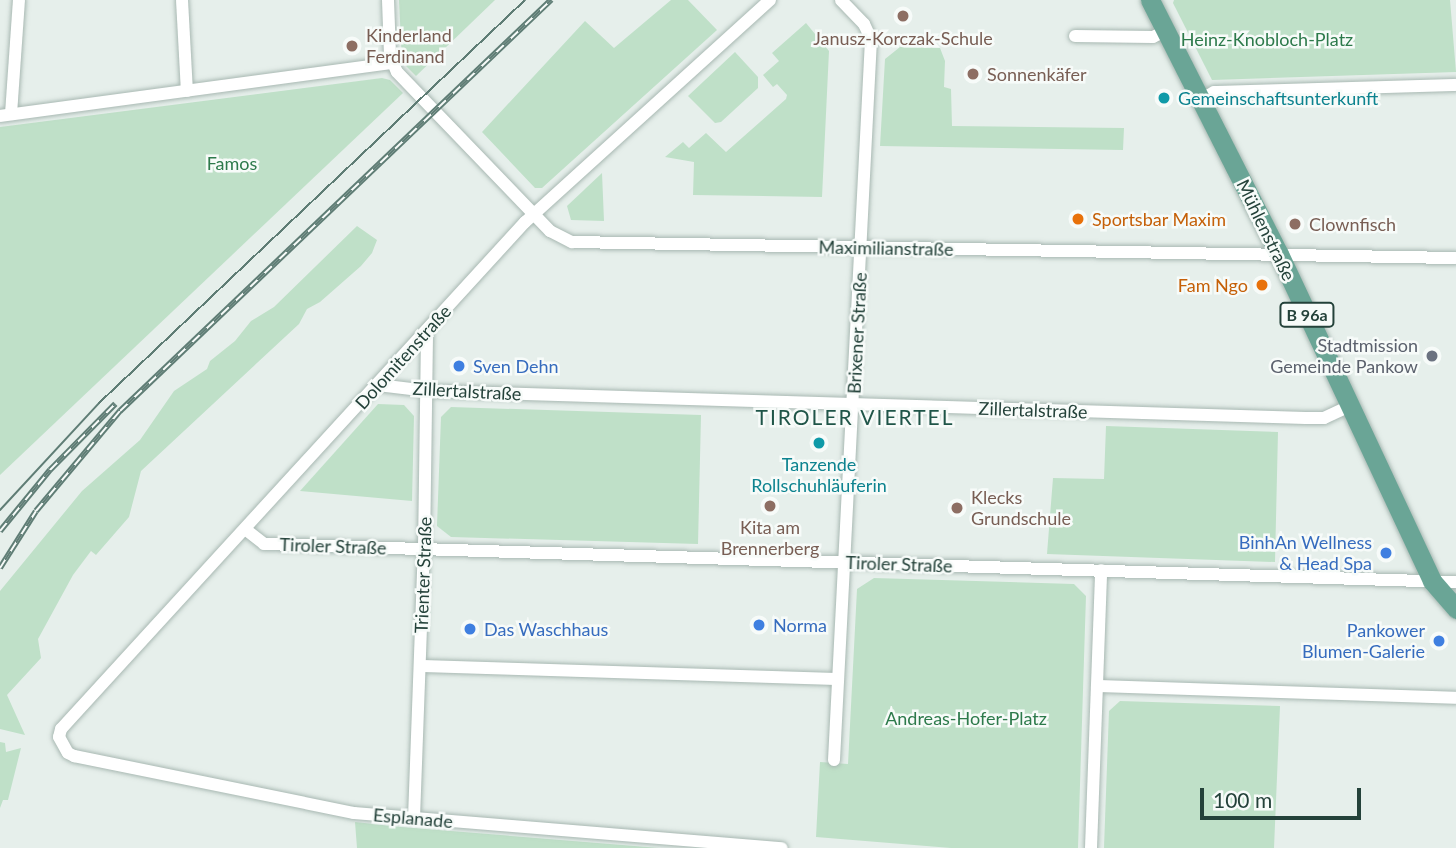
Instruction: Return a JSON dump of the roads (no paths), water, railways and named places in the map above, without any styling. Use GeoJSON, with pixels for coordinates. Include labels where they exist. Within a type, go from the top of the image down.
{"type":"FeatureCollection","features":[{"type":"Feature","properties":{"kind":"main road","name":"Mühlenstraße"},"geometry":{"type":"LineString","coordinates":[[1150,0],[1279,254],[1432,581],[1456,609]]}},
{"type":"Feature","properties":{"kind":"street"},"geometry":{"type":"LineString","coordinates":[[19,0],[6,115],[393,63],[388,0]]}},
{"type":"Feature","properties":{"kind":"street"},"geometry":{"type":"LineString","coordinates":[[182,0],[187,91]]}},
{"type":"Feature","properties":{"kind":"street","name":"Dolomitenstraße"},"geometry":{"type":"LineString","coordinates":[[59,737],[69,721],[534,214],[770,0]]}},
{"type":"Feature","properties":{"kind":"street","name":"Brixener Straße"},"geometry":{"type":"LineString","coordinates":[[834,760],[871,39],[864,24],[841,0]]}},
{"type":"Feature","properties":{"kind":"street"},"geometry":{"type":"LineString","coordinates":[[1075,36],[1153,37],[1166,31]]}},
{"type":"Feature","properties":{"kind":"street","name":"Maximilianstraße"},"geometry":{"type":"LineString","coordinates":[[393,63],[397,72],[534,214],[560,239],[572,242],[1456,258]]}},
{"type":"Feature","properties":{"kind":"street"},"geometry":{"type":"LineString","coordinates":[[1201,99],[1214,92],[1456,85]]}},
{"type":"Feature","properties":{"kind":"street","name":"Trienter Straße"},"geometry":{"type":"LineString","coordinates":[[414,818],[421,666],[427,331]]}},
{"type":"Feature","properties":{"kind":"street","name":"Zillertalstraße"},"geometry":{"type":"LineString","coordinates":[[378,385],[428,391],[1324,418],[1350,406]]}},
{"type":"Feature","properties":{"kind":"street","name":"Tiroler Straße"},"geometry":{"type":"LineString","coordinates":[[245,529],[264,544],[1456,582]]}},
{"type":"Feature","properties":{"kind":"street"},"geometry":{"type":"LineString","coordinates":[[1091,848],[1101,570]]}},
{"type":"Feature","properties":{"kind":"street"},"geometry":{"type":"LineString","coordinates":[[421,666],[838,679]]}},
{"type":"Feature","properties":{"kind":"street"},"geometry":{"type":"LineString","coordinates":[[1097,686],[1456,698]]}},
{"type":"Feature","properties":{"kind":"street","name":"Esplanade"},"geometry":{"type":"LineString","coordinates":[[59,737],[68,752],[74,756],[354,813],[782,848]]}},
{"type":"Feature","properties":{"kind":"tram line"},"geometry":{"type":"LineString","coordinates":[[0,510],[99,403],[525,0]]}},
{"type":"Feature","properties":{"kind":"railway"},"geometry":{"type":"LineString","coordinates":[[0,568],[36,511],[120,411],[551,0]]}},
{"type":"Feature","properties":{"kind":"railway"},"geometry":{"type":"LineString","coordinates":[[0,531],[50,470],[115,404]]}},
{"type":"Feature","properties":{"kind":"place","name":"Janusz-Korczak-Schule"},"geometry":{"type":"Point","coordinates":[903,16]}},
{"type":"Feature","properties":{"kind":"place","name":"Kinderland Ferdinand"},"geometry":{"type":"Point","coordinates":[352,46]}},
{"type":"Feature","properties":{"kind":"place","name":"Sonnenkäfer"},"geometry":{"type":"Point","coordinates":[973,74]}},
{"type":"Feature","properties":{"kind":"place","name":"Gemeinschaftsunterkunft"},"geometry":{"type":"Point","coordinates":[1164,98]}},
{"type":"Feature","properties":{"kind":"place","name":"Sportsbar Maxim"},"geometry":{"type":"Point","coordinates":[1078,219]}},
{"type":"Feature","properties":{"kind":"place","name":"Clownfisch"},"geometry":{"type":"Point","coordinates":[1295,224]}},
{"type":"Feature","properties":{"kind":"place","name":"Fam Ngo"},"geometry":{"type":"Point","coordinates":[1262,285]}},
{"type":"Feature","properties":{"kind":"place","name":"Stadtmission Gemeinde Pankow"},"geometry":{"type":"Point","coordinates":[1432,356]}},
{"type":"Feature","properties":{"kind":"place","name":"Sven Dehn"},"geometry":{"type":"Point","coordinates":[459,366]}},
{"type":"Feature","properties":{"kind":"place","name":"Tanzende Rollschuhläuferin"},"geometry":{"type":"Point","coordinates":[819,443]}},
{"type":"Feature","properties":{"kind":"place","name":"Kita am Brennerberg"},"geometry":{"type":"Point","coordinates":[770,506]}},
{"type":"Feature","properties":{"kind":"place","name":"Klecks Grundschule"},"geometry":{"type":"Point","coordinates":[957,508]}},
{"type":"Feature","properties":{"kind":"place","name":"BinhAn Wellness & Head Spa"},"geometry":{"type":"Point","coordinates":[1386,553]}},
{"type":"Feature","properties":{"kind":"place","name":"Norma"},"geometry":{"type":"Point","coordinates":[759,625]}},
{"type":"Feature","properties":{"kind":"place","name":"Das Waschhaus"},"geometry":{"type":"Point","coordinates":[470,629]}},
{"type":"Feature","properties":{"kind":"place","name":"Pankower Blumen-Galerie"},"geometry":{"type":"Point","coordinates":[1439,641]}},
{"type":"Feature","properties":{"kind":"district","name":"TIROLER VIERTEL"},"geometry":{"type":"Point","coordinates":[855,417]}},
{"type":"Feature","properties":{"kind":"park label","name":"Heinz-Knobloch-Platz"},"geometry":{"type":"Point","coordinates":[1267,39]}},
{"type":"Feature","properties":{"kind":"park label","name":"Famos"},"geometry":{"type":"Point","coordinates":[232,163]}},
{"type":"Feature","properties":{"kind":"park label","name":"Andreas-Hofer-Platz"},"geometry":{"type":"Point","coordinates":[966,718]}}]}
